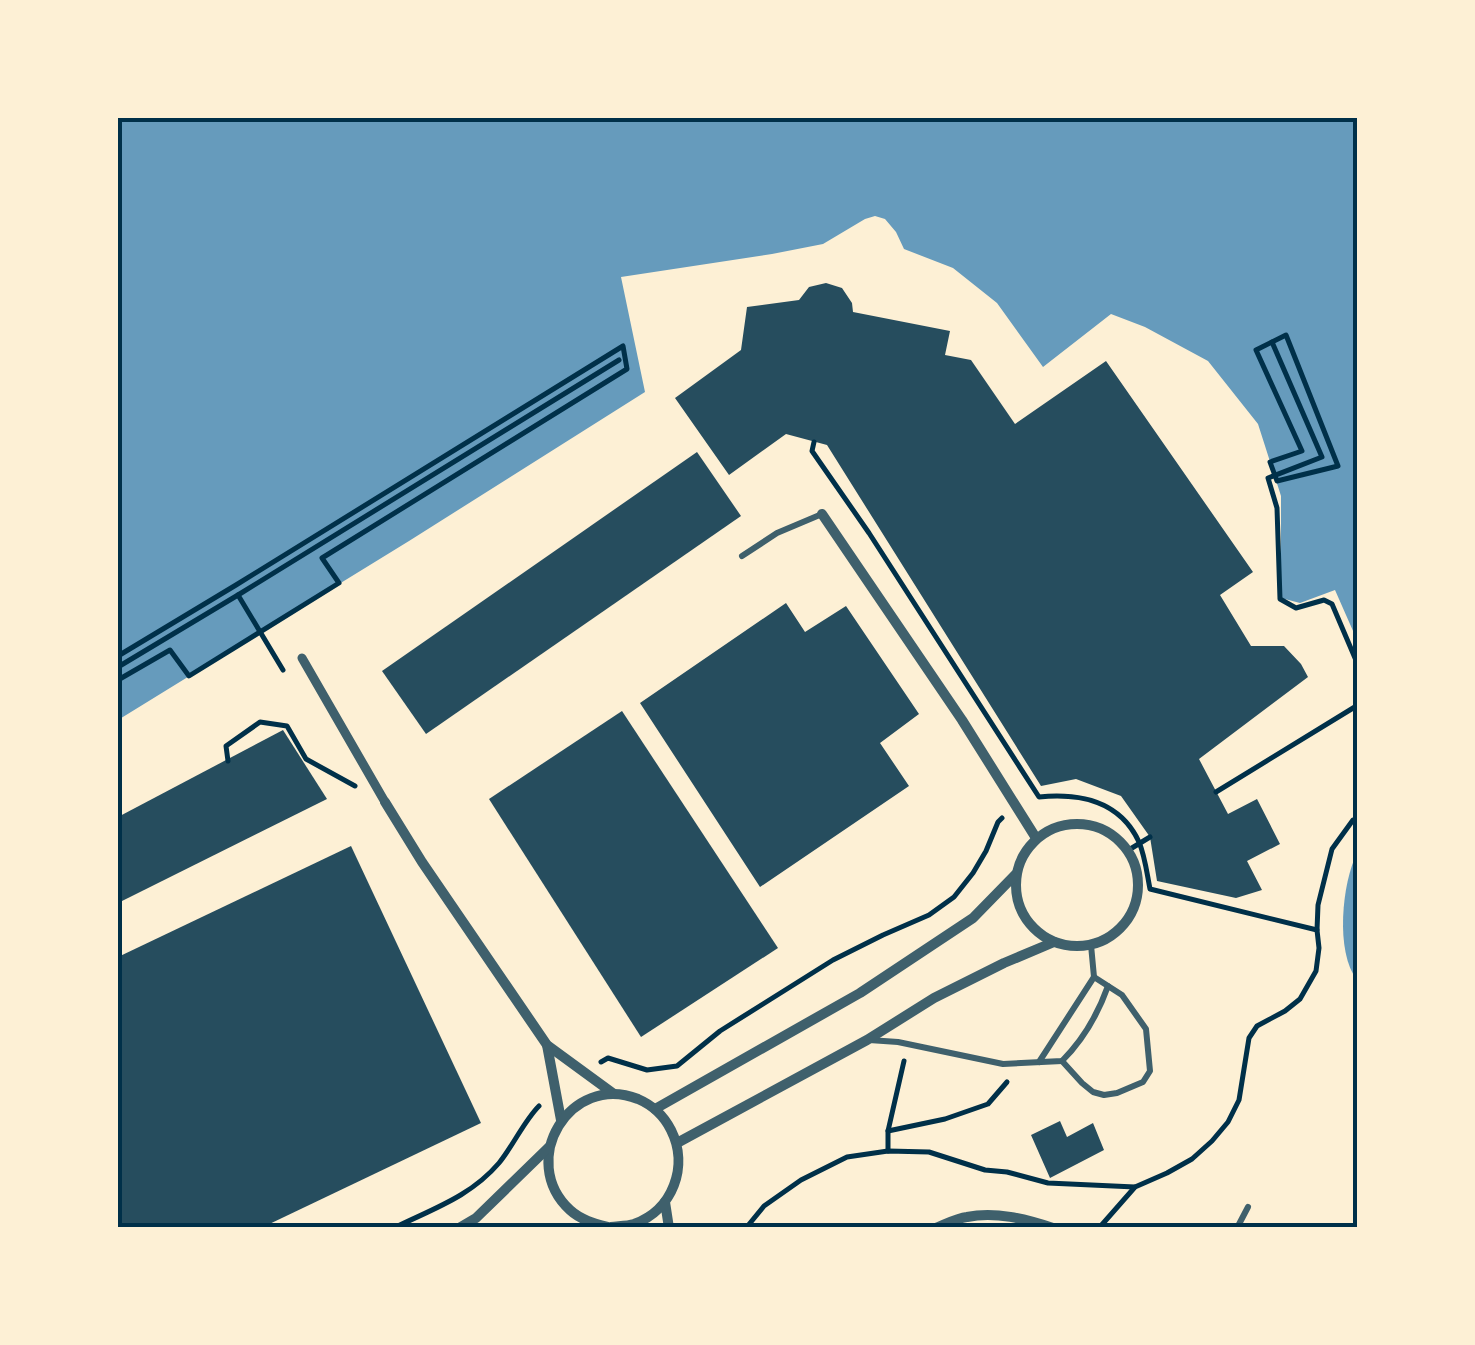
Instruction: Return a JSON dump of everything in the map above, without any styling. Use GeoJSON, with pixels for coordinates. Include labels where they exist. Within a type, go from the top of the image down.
{"type":"FeatureCollection","features":[{"type":"Feature","properties":{"kind":"street"},"geometry":{"type":"LineString","coordinates":[[822,514],[962,720],[1036,838]]}},
{"type":"Feature","properties":{"kind":"street"},"geometry":{"type":"LineString","coordinates":[[302,658],[422,862],[547,1045],[614,1094],[643,1101],[655,1109],[669,1124],[680,1164],[666,1202],[650,1216],[612,1227],[586,1225],[556,1192],[548,1170],[549,1146]]}},
{"type":"Feature","properties":{"kind":"street"},"geometry":{"type":"LineString","coordinates":[[1088,824],[1106,830],[1127,852],[1137,874],[1138,893],[1122,926],[1108,938],[1072,946],[1054,942],[1028,922],[1019,907],[1016,874],[1023,854],[1036,838],[1052,828],[1088,824]]}},
{"type":"Feature","properties":{"kind":"street"},"geometry":{"type":"LineString","coordinates":[[655,1109],[860,993],[973,918],[1016,874]]}},
{"type":"Feature","properties":{"kind":"street"},"geometry":{"type":"LineString","coordinates":[[677,1144],[868,1040],[934,998],[1054,942]]}},
{"type":"Feature","properties":{"kind":"street"},"geometry":{"type":"LineString","coordinates":[[547,1045],[561,1120]]}},
{"type":"Feature","properties":{"kind":"street"},"geometry":{"type":"LineString","coordinates":[[459,1228],[476,1218],[520,1177],[549,1146],[561,1120],[584,1101],[614,1094]]}},
{"type":"Feature","properties":{"kind":"street"},"geometry":{"type":"LineString","coordinates":[[666,1202],[669,1228]]}},
{"type":"Feature","properties":{"kind":"street"},"geometry":{"type":"LineString","coordinates":[[936,1228],[967,1216],[1002,1216],[1053,1228]]}},
{"type":"Feature","properties":{"kind":"lane"},"geometry":{"type":"LineString","coordinates":[[742,556],[777,533],[822,514]]}},
{"type":"Feature","properties":{"kind":"lane"},"geometry":{"type":"LineString","coordinates":[[1038,1064],[1094,977],[1090,945]]}},
{"type":"Feature","properties":{"kind":"lane"},"geometry":{"type":"LineString","coordinates":[[1062,1061],[1093,1092],[1104,1095],[1117,1094],[1147,1077],[1150,1062],[1146,1029],[1122,995],[1094,977]]}},
{"type":"Feature","properties":{"kind":"lane"},"geometry":{"type":"LineString","coordinates":[[868,1040],[909,1044],[1003,1064],[1062,1061],[1093,1019],[1108,986]]}},
{"type":"Feature","properties":{"kind":"lane"},"geometry":{"type":"LineString","coordinates":[[1237,1228],[1248,1207]]}},
{"type":"Feature","properties":{"kind":"path"},"geometry":{"type":"LineString","coordinates":[[1286,336],[1338,466],[1277,482],[1270,462],[1302,451],[1256,350],[1272,342],[1286,336]]}},
{"type":"Feature","properties":{"kind":"path"},"geometry":{"type":"LineString","coordinates":[[1272,342],[1322,458],[1268,478],[1276,508],[1280,599],[1296,608],[1324,600],[1332,604],[1358,664]]}},
{"type":"Feature","properties":{"kind":"path"},"geometry":{"type":"LineString","coordinates":[[118,656],[623,346],[627,369],[322,558],[339,583],[188,676],[170,650],[118,680]]}},
{"type":"Feature","properties":{"kind":"path"},"geometry":{"type":"LineString","coordinates":[[118,667],[619,360]]}},
{"type":"Feature","properties":{"kind":"path"},"geometry":{"type":"LineString","coordinates":[[814,442],[812,451],[1039,797]]}},
{"type":"Feature","properties":{"kind":"path"},"geometry":{"type":"LineString","coordinates":[[238,595],[284,670]]}},
{"type":"Feature","properties":{"kind":"path"},"geometry":{"type":"LineString","coordinates":[[1216,792],[1358,706]]}},
{"type":"Feature","properties":{"kind":"path"},"geometry":{"type":"LineString","coordinates":[[228,760],[226,746],[260,722],[287,726],[306,759],[385,802]]}},
{"type":"Feature","properties":{"kind":"path"},"geometry":{"type":"LineString","coordinates":[[586,1073],[608,1058],[646,1070],[677,1066],[720,1031],[832,960],[929,916],[963,885],[986,852],[998,822],[1015,807],[1039,797],[1057,795],[1100,802],[1124,818],[1140,844],[1150,888],[1317,930]]}},
{"type":"Feature","properties":{"kind":"path"},"geometry":{"type":"LineString","coordinates":[[1111,1228],[1100,1225],[1135,1187],[1192,1159],[1228,1122],[1239,1100],[1249,1038],[1257,1026],[1286,1012],[1300,999],[1316,970],[1318,905],[1332,849],[1358,818]]}},
{"type":"Feature","properties":{"kind":"path"},"geometry":{"type":"LineString","coordinates":[[1127,852],[1150,836]]}},
{"type":"Feature","properties":{"kind":"path"},"geometry":{"type":"LineString","coordinates":[[888,1151],[888,1131],[909,1044]]}},
{"type":"Feature","properties":{"kind":"path"},"geometry":{"type":"LineString","coordinates":[[888,1131],[988,1104],[1022,1064]]}},
{"type":"Feature","properties":{"kind":"path"},"geometry":{"type":"LineString","coordinates":[[394,1228],[452,1202],[480,1183],[521,1134],[532,1113],[556,1091]]}},
{"type":"Feature","properties":{"kind":"path"},"geometry":{"type":"LineString","coordinates":[[746,1228],[764,1206],[801,1180],[847,1158],[888,1151],[929,1152],[985,1170],[1048,1183],[1135,1187]]}},
{"type":"Feature","properties":{"kind":"water"},"geometry":{"type":"Polygon","coordinates":[[[118,118],[1357,118],[1357,640],[1335,590],[1300,603],[1281,598],[1281,496],[1258,424],[1208,361],[1145,327],[1111,314],[1043,367],[997,303],[953,268],[904,249],[885,219],[875,216],[823,244],[621,277],[645,392],[118,720],[118,118]]]}},
{"type":"Feature","properties":{"kind":"water"},"geometry":{"type":"Polygon","coordinates":[[[1357,853],[1357,980],[1346,953],[1343,917],[1357,853]]]}},
{"type":"Feature","properties":{"kind":"building"},"geometry":{"type":"Polygon","coordinates":[[[826,283],[842,288],[853,312],[950,331],[945,355],[971,360],[1015,424],[1106,361],[1253,572],[1220,595],[1251,646],[1284,646],[1308,677],[1199,759],[1228,814],[1257,799],[1280,844],[1247,861],[1262,890],[1236,898],[1157,881],[1150,837],[1121,796],[1076,779],[1041,786],[827,445],[786,434],[729,475],[675,398],[741,350],[747,307],[799,300],[809,287],[826,283]]]}},
{"type":"Feature","properties":{"kind":"building"},"geometry":{"type":"Polygon","coordinates":[[[697,452],[741,516],[426,734],[382,671],[697,452]]]}},
{"type":"Feature","properties":{"kind":"building"},"geometry":{"type":"Polygon","coordinates":[[[786,603],[805,632],[846,606],[919,714],[880,743],[909,786],[760,887],[640,703],[786,603]]]}},
{"type":"Feature","properties":{"kind":"building"},"geometry":{"type":"Polygon","coordinates":[[[622,711],[778,948],[641,1037],[489,799],[622,711]]]}},
{"type":"Feature","properties":{"kind":"building"},"geometry":{"type":"Polygon","coordinates":[[[283,730],[327,799],[118,903],[118,817],[283,730]]]}},
{"type":"Feature","properties":{"kind":"building"},"geometry":{"type":"Polygon","coordinates":[[[351,846],[481,1123],[261,1228],[118,1228],[118,957],[351,846]]]}},
{"type":"Feature","properties":{"kind":"building"},"geometry":{"type":"Polygon","coordinates":[[[1060,1121],[1067,1137],[1093,1123],[1104,1150],[1050,1178],[1031,1135],[1060,1121]]]}}]}
